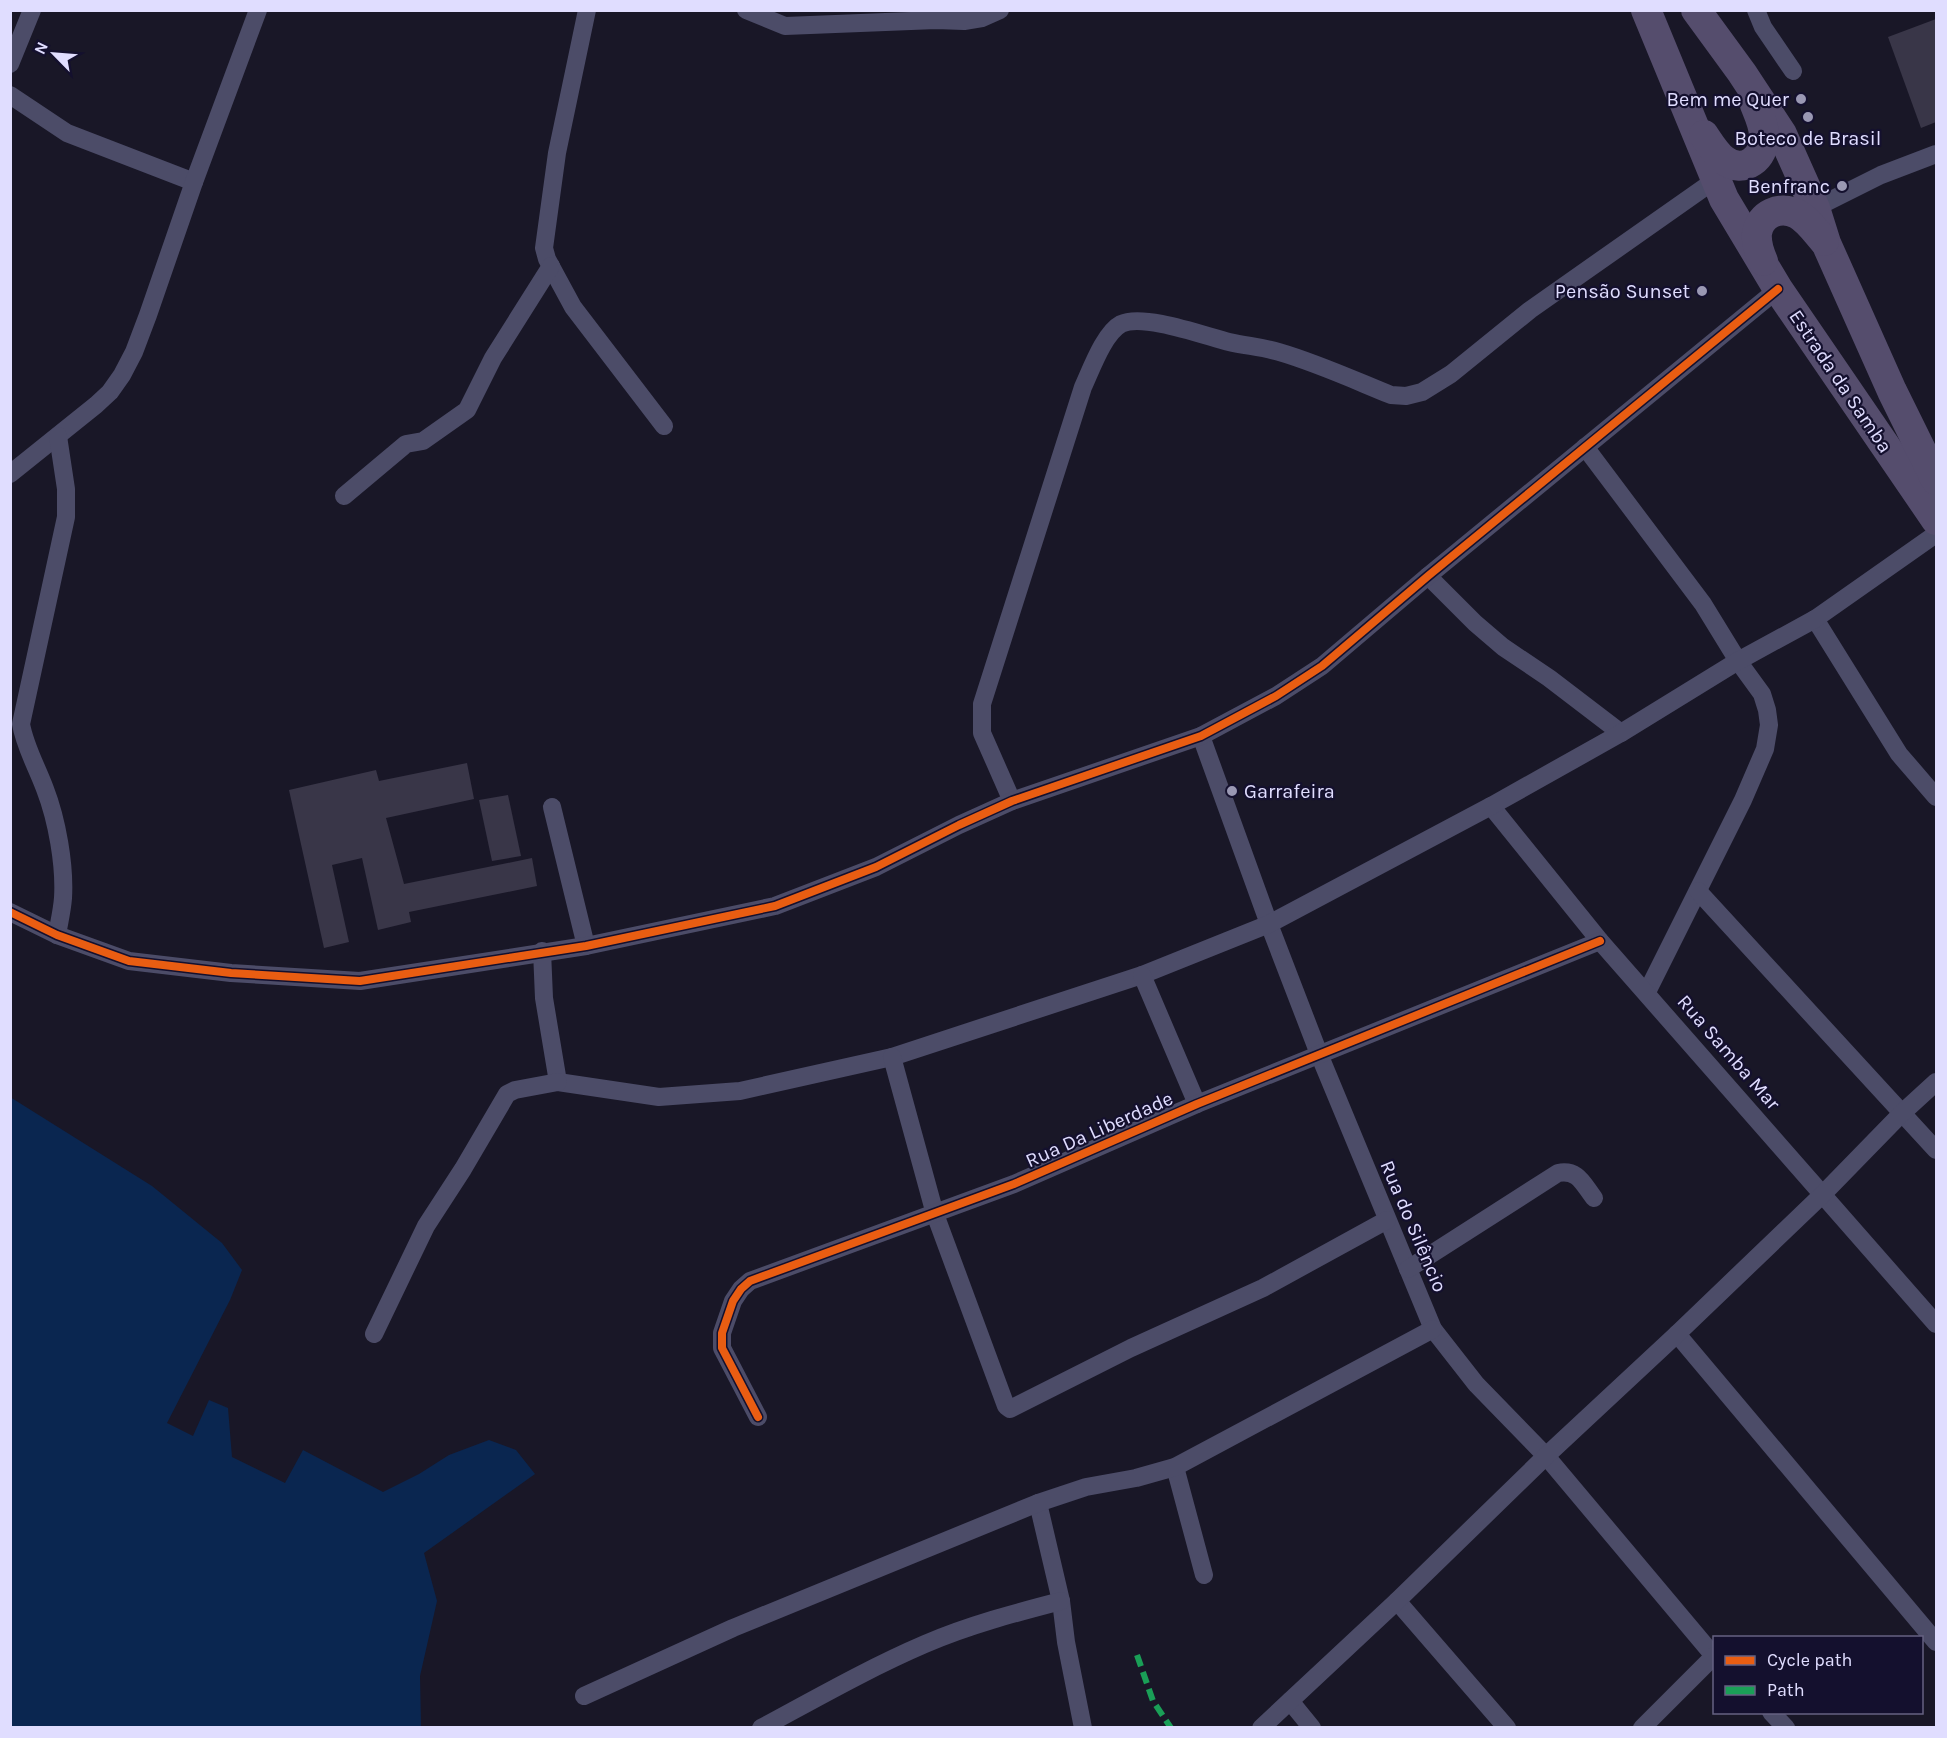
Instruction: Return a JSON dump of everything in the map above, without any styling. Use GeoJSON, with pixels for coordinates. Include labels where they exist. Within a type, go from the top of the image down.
{"type":"FeatureCollection","features":[{"type":"Feature","properties":{"kind":"main road","name":"Estrada da Samba"},"geometry":{"type":"LineString","coordinates":[[1646,10],[1715,180],[1773,280],[1936,520]]}},
{"type":"Feature","properties":{"kind":"main road","name":"Estrada da Samba"},"geometry":{"type":"LineString","coordinates":[[1696,10],[1743,74],[1782,134],[1815,208],[1826,243],[1892,391],[1932,459]]}},
{"type":"Feature","properties":{"kind":"main road"},"geometry":{"type":"LineString","coordinates":[[1687,110],[1723,159],[1731,165],[1743,166],[1752,163],[1760,156],[1764,146],[1764,134],[1762,121],[1743,74]]}},
{"type":"Feature","properties":{"kind":"main road"},"geometry":{"type":"LineString","coordinates":[[1773,280],[1757,247],[1757,233],[1760,223],[1775,211],[1786,210],[1798,214],[1826,243]]}},
{"type":"Feature","properties":{"kind":"street"},"geometry":{"type":"LineString","coordinates":[[10,64],[32,10]]}},
{"type":"Feature","properties":{"kind":"street"},"geometry":{"type":"LineString","coordinates":[[10,474],[110,392],[126,367],[148,315],[258,10]]}},
{"type":"Feature","properties":{"kind":"street"},"geometry":{"type":"LineString","coordinates":[[587,10],[557,153],[544,248],[573,307],[664,426]]}},
{"type":"Feature","properties":{"kind":"street"},"geometry":{"type":"LineString","coordinates":[[746,10],[785,26],[931,15],[973,20],[1000,10]]}},
{"type":"Feature","properties":{"kind":"street"},"geometry":{"type":"LineString","coordinates":[[1756,10],[1763,27],[1793,71]]}},
{"type":"Feature","properties":{"kind":"street"},"geometry":{"type":"LineString","coordinates":[[10,95],[67,133],[195,182]]}},
{"type":"Feature","properties":{"kind":"street"},"geometry":{"type":"LineString","coordinates":[[1815,208],[1881,176],[1936,154]]}},
{"type":"Feature","properties":{"kind":"street"},"geometry":{"type":"LineString","coordinates":[[1012,801],[982,733],[982,704],[1083,387],[1107,338],[1120,325],[1133,321],[1151,323],[1279,352],[1391,395],[1406,396],[1422,392],[1451,375],[1530,310],[1715,180]]}},
{"type":"Feature","properties":{"kind":"street"},"geometry":{"type":"LineString","coordinates":[[344,496],[406,444],[423,441],[467,410],[493,358],[551,266]]}},
{"type":"Feature","properties":{"kind":"street"},"geometry":{"type":"LineString","coordinates":[[10,912],[57,935],[129,961],[231,973],[360,981],[586,946],[775,906],[876,867],[1012,801],[1201,736],[1276,696],[1322,666],[1585,447],[1773,280]]}},
{"type":"Feature","properties":{"kind":"street"},"geometry":{"type":"LineString","coordinates":[[57,935],[63,899],[63,877],[57,831],[46,790],[16,713],[39,647],[66,517],[66,489],[58,436]]}},
{"type":"Feature","properties":{"kind":"street"},"geometry":{"type":"LineString","coordinates":[[1585,447],[1703,604],[1738,662],[1762,694],[1769,725],[1766,749],[1743,800],[1647,992]]}},
{"type":"Feature","properties":{"kind":"street"},"geometry":{"type":"LineString","coordinates":[[374,1334],[426,1226],[507,1094],[515,1090],[558,1082],[658,1097],[740,1090],[891,1057],[1142,975],[1269,924],[1491,806],[1815,619],[1936,534]]}},
{"type":"Feature","properties":{"kind":"street"},"geometry":{"type":"LineString","coordinates":[[1428,576],[1475,623],[1503,647],[1549,678],[1621,733]]}},
{"type":"Feature","properties":{"kind":"street"},"geometry":{"type":"LineString","coordinates":[[1815,619],[1899,754],[1936,797]]}},
{"type":"Feature","properties":{"kind":"street","name":"Rua do Silêncio"},"geometry":{"type":"LineString","coordinates":[[1201,736],[1319,1054],[1433,1329],[1476,1384],[1546,1456],[1713,1655]]}},
{"type":"Feature","properties":{"kind":"street","name":"Rua Samba Mar"},"geometry":{"type":"LineString","coordinates":[[1491,806],[1600,941],[1936,1324]]}},
{"type":"Feature","properties":{"kind":"street"},"geometry":{"type":"LineString","coordinates":[[552,807],[586,946]]}},
{"type":"Feature","properties":{"kind":"street"},"geometry":{"type":"LineString","coordinates":[[1698,891],[1936,1150]]}},
{"type":"Feature","properties":{"kind":"street","name":"Rua Da Liberdade"},"geometry":{"type":"LineString","coordinates":[[758,1417],[722,1348],[722,1333],[733,1301],[750,1281],[1014,1184],[1197,1104],[1600,941]]}},
{"type":"Feature","properties":{"kind":"street"},"geometry":{"type":"LineString","coordinates":[[542,951],[544,998],[558,1082]]}},
{"type":"Feature","properties":{"kind":"street"},"geometry":{"type":"LineString","coordinates":[[1142,975],[1197,1104]]}},
{"type":"Feature","properties":{"kind":"street"},"geometry":{"type":"LineString","coordinates":[[891,1057],[935,1214],[1006,1406],[1010,1409],[1131,1348],[1263,1288],[1387,1220]]}},
{"type":"Feature","properties":{"kind":"street"},"geometry":{"type":"LineString","coordinates":[[1261,1728],[1677,1334],[1936,1082]]}},
{"type":"Feature","properties":{"kind":"street"},"geometry":{"type":"LineString","coordinates":[[1408,1269],[1558,1173],[1568,1171],[1575,1174],[1594,1198]]}},
{"type":"Feature","properties":{"kind":"street"},"geometry":{"type":"LineString","coordinates":[[584,1696],[733,1628],[1038,1503],[1086,1486],[1136,1478],[1175,1467],[1433,1329]]}},
{"type":"Feature","properties":{"kind":"street"},"geometry":{"type":"LineString","coordinates":[[1677,1334],[1936,1642]]}},
{"type":"Feature","properties":{"kind":"street"},"geometry":{"type":"LineString","coordinates":[[1175,1467],[1204,1575]]}},
{"type":"Feature","properties":{"kind":"street"},"geometry":{"type":"LineString","coordinates":[[1038,1503],[1061,1601],[1066,1642],[1083,1728]]}},
{"type":"Feature","properties":{"kind":"street"},"geometry":{"type":"LineString","coordinates":[[760,1728],[925,1644],[1011,1614],[1061,1601]]}},
{"type":"Feature","properties":{"kind":"street"},"geometry":{"type":"LineString","coordinates":[[1397,1601],[1507,1728]]}},
{"type":"Feature","properties":{"kind":"street"},"geometry":{"type":"LineString","coordinates":[[1642,1728],[1713,1657]]}},
{"type":"Feature","properties":{"kind":"street"},"geometry":{"type":"LineString","coordinates":[[1290,1701],[1312,1728]]}},
{"type":"Feature","properties":{"kind":"street"},"geometry":{"type":"LineString","coordinates":[[1772,1714],[1786,1728]]}},
{"type":"Feature","properties":{"kind":"water"},"geometry":{"type":"Polygon","coordinates":[[[10,1097],[152,1186],[222,1243],[242,1270],[230,1300],[167,1423],[193,1436],[209,1400],[228,1408],[232,1457],[285,1483],[303,1450],[383,1492],[419,1474],[449,1455],[489,1440],[516,1450],[535,1474],[424,1553],[437,1601],[420,1676],[421,1727],[11,1727],[10,1097]]]}},
{"type":"Feature","properties":{"kind":"building"},"geometry":{"type":"Polygon","coordinates":[[[1936,19],[1936,122],[1921,128],[1888,37],[1936,19]]]}},
{"type":"Feature","properties":{"kind":"building"},"geometry":{"type":"Polygon","coordinates":[[[467,763],[474,799],[386,818],[404,884],[532,858],[537,886],[409,912],[411,922],[378,930],[362,858],[332,865],[349,942],[324,948],[289,790],[376,770],[379,781],[467,763]]]}},
{"type":"Feature","properties":{"kind":"building"},"geometry":{"type":"Polygon","coordinates":[[[508,795],[521,856],[492,861],[479,800],[508,795]]]}},
{"type":"Feature","properties":{"kind":"marked path"},"geometry":{"type":"LineString","coordinates":[[1137,1655],[1153,1701],[1171,1728]]}},
{"type":"Feature","properties":{"kind":"cycle path"},"geometry":{"type":"LineString","coordinates":[[10,912],[57,935],[129,961],[231,973],[360,981],[586,946],[775,906],[876,867],[1012,801],[1201,736],[1276,696],[1322,666],[1428,576],[1778,289]]}},
{"type":"Feature","properties":{"kind":"cycle path"},"geometry":{"type":"LineString","coordinates":[[758,1417],[722,1348],[722,1333],[733,1301],[750,1281],[1014,1184],[1197,1104],[1600,941]]}},
{"type":"Feature","properties":{"kind":"place","name":"Bem me Quer"},"geometry":{"type":"Point","coordinates":[1801,99]}},
{"type":"Feature","properties":{"kind":"place","name":"Boteco de Brasil"},"geometry":{"type":"Point","coordinates":[1808,117]}},
{"type":"Feature","properties":{"kind":"place","name":"Benfranc"},"geometry":{"type":"Point","coordinates":[1842,186]}},
{"type":"Feature","properties":{"kind":"place","name":"Pensão Sunset"},"geometry":{"type":"Point","coordinates":[1702,291]}},
{"type":"Feature","properties":{"kind":"place","name":"Garrafeira"},"geometry":{"type":"Point","coordinates":[1232,791]}}]}
